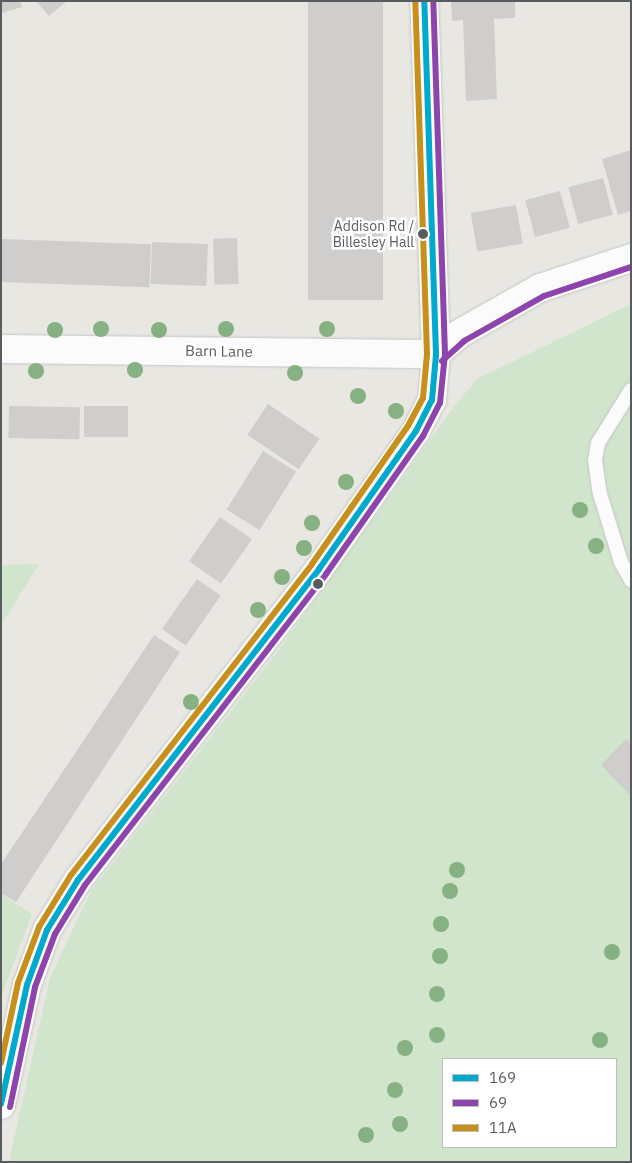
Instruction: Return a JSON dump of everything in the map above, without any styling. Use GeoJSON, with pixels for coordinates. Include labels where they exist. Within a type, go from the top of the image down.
{"type":"FeatureCollection","features":[{"type":"Feature","properties":{"kind":"main road"},"geometry":{"type":"LineString","coordinates":[[1,1105],[27,985],[47,930],[78,880],[320,569],[416,431],[432,400],[436,354],[424,1]]}},
{"type":"Feature","properties":{"kind":"main road"},"geometry":{"type":"LineString","coordinates":[[436,354],[459,334],[540,288],[631,258]]}},
{"type":"Feature","properties":{"kind":"main road","name":"Barn Lane"},"geometry":{"type":"LineString","coordinates":[[1,349],[436,354]]}},
{"type":"Feature","properties":{"kind":"lane"},"geometry":{"type":"LineString","coordinates":[[631,390],[598,443],[595,460],[600,494],[621,562],[631,580]]}},
{"type":"Feature","properties":{"kind":"green space"},"geometry":{"type":"Polygon","coordinates":[[[631,304],[631,1162],[9,1162],[50,978],[91,891],[278,651],[450,412],[477,379],[631,304]]]}},
{"type":"Feature","properties":{"kind":"green space"},"geometry":{"type":"Polygon","coordinates":[[[39,564],[1,625],[1,565],[39,564]]]}},
{"type":"Feature","properties":{"kind":"green space"},"geometry":{"type":"Polygon","coordinates":[[[1,894],[32,914],[1,998],[1,894]]]}},
{"type":"Feature","properties":{"kind":"building"},"geometry":{"type":"Polygon","coordinates":[[[1,1],[20,1],[22,7],[1,13],[1,1]]]}},
{"type":"Feature","properties":{"kind":"building"},"geometry":{"type":"Polygon","coordinates":[[[36,1],[67,1],[49,16],[36,1]]]}},
{"type":"Feature","properties":{"kind":"building"},"geometry":{"type":"Polygon","coordinates":[[[308,1],[383,1],[383,300],[308,300],[308,1]]]}},
{"type":"Feature","properties":{"kind":"building"},"geometry":{"type":"Polygon","coordinates":[[[451,1],[515,1],[515,18],[494,19],[497,99],[466,101],[463,20],[452,21],[451,1]]]}},
{"type":"Feature","properties":{"kind":"building"},"geometry":{"type":"Polygon","coordinates":[[[631,150],[631,211],[618,215],[602,159],[631,150]]]}},
{"type":"Feature","properties":{"kind":"building"},"geometry":{"type":"Polygon","coordinates":[[[603,178],[613,215],[578,224],[568,187],[603,178]]]}},
{"type":"Feature","properties":{"kind":"building"},"geometry":{"type":"Polygon","coordinates":[[[560,191],[570,228],[535,237],[525,200],[560,191]]]}},
{"type":"Feature","properties":{"kind":"building"},"geometry":{"type":"Polygon","coordinates":[[[516,205],[523,243],[477,251],[471,213],[516,205]]]}},
{"type":"Feature","properties":{"kind":"building"},"geometry":{"type":"Polygon","coordinates":[[[237,238],[239,284],[215,285],[213,239],[237,238]]]}},
{"type":"Feature","properties":{"kind":"building"},"geometry":{"type":"Polygon","coordinates":[[[1,239],[151,244],[149,287],[1,282],[1,239]]]}},
{"type":"Feature","properties":{"kind":"building"},"geometry":{"type":"Polygon","coordinates":[[[152,242],[208,244],[207,286],[151,284],[152,242]]]}},
{"type":"Feature","properties":{"kind":"building"},"geometry":{"type":"Polygon","coordinates":[[[268,404],[319,439],[299,469],[247,435],[268,404]]]}},
{"type":"Feature","properties":{"kind":"building"},"geometry":{"type":"Polygon","coordinates":[[[9,406],[80,407],[79,439],[8,438],[9,406]]]}},
{"type":"Feature","properties":{"kind":"building"},"geometry":{"type":"Polygon","coordinates":[[[84,406],[128,406],[128,437],[84,437],[84,406]]]}},
{"type":"Feature","properties":{"kind":"building"},"geometry":{"type":"Polygon","coordinates":[[[263,451],[296,472],[260,530],[226,510],[263,451]]]}},
{"type":"Feature","properties":{"kind":"building"},"geometry":{"type":"Polygon","coordinates":[[[220,517],[252,539],[221,584],[189,561],[220,517]]]}},
{"type":"Feature","properties":{"kind":"building"},"geometry":{"type":"Polygon","coordinates":[[[197,579],[221,596],[186,646],[162,629],[197,579]]]}},
{"type":"Feature","properties":{"kind":"building"},"geometry":{"type":"Polygon","coordinates":[[[154,635],[180,652],[16,902],[1,893],[1,864],[154,635]]]}},
{"type":"Feature","properties":{"kind":"building"},"geometry":{"type":"Polygon","coordinates":[[[626,739],[631,744],[631,796],[601,765],[626,739]]]}},
{"type":"Feature","properties":{"kind":"transit line","name":"11A"},"geometry":{"type":"LineString","coordinates":[[1,1063],[18,983],[39,927],[71,875],[312,564],[408,426],[423,398],[427,354],[415,1]]}},
{"type":"Feature","properties":{"kind":"transit line","name":"169"},"geometry":{"type":"LineString","coordinates":[[1,1104],[27,985],[47,930],[78,880],[319,569],[416,431],[432,400],[436,354],[424,1]]}},
{"type":"Feature","properties":{"kind":"transit line","name":"69"},"geometry":{"type":"LineString","coordinates":[[10,1107],[35,987],[55,934],[85,885],[326,574],[423,436],[440,403],[445,354],[433,1]]}},
{"type":"Feature","properties":{"kind":"transit line","name":"69"},"geometry":{"type":"LineString","coordinates":[[442,361],[464,341],[544,296],[631,267]]}},
{"type":"Feature","properties":{"kind":"place","name":"Addison Rd / Billesley Hall"},"geometry":{"type":"Point","coordinates":[423,234]}}]}
